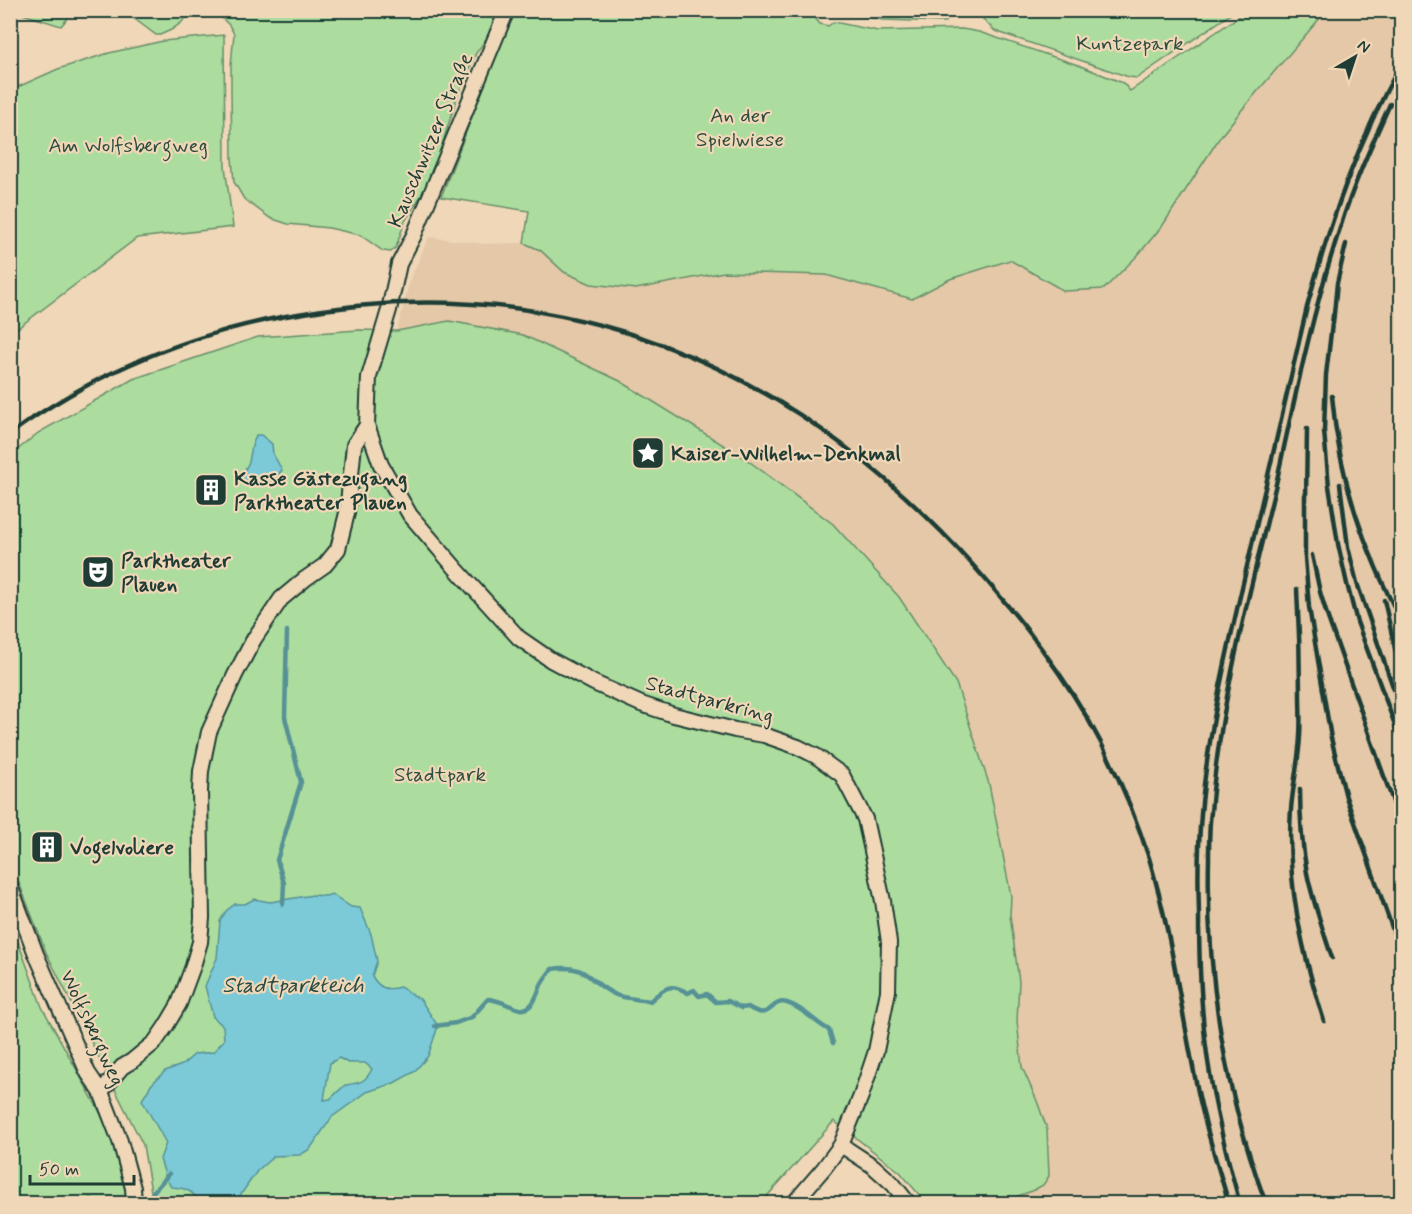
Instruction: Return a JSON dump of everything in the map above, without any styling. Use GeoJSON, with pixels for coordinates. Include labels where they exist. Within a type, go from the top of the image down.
{"type":"FeatureCollection","features":[{"type":"Feature","properties":{"kind":"street","name":"Kauschwitzer Straße"},"geometry":{"type":"LineString","coordinates":[[405,251],[507,10]]}},
{"type":"Feature","properties":{"kind":"street","name":"Stadtparkring"},"geometry":{"type":"LineString","coordinates":[[405,251],[399,264],[389,310],[369,377],[367,425],[381,465],[410,515],[519,638],[551,660],[641,704],[674,715],[764,735],[816,756],[842,775],[865,819],[883,901],[889,942],[888,991],[876,1051],[841,1145],[793,1203]]}},
{"type":"Feature","properties":{"kind":"street"},"geometry":{"type":"LineString","coordinates":[[101,1092],[122,1067],[155,1042],[178,1004],[200,942],[202,918],[200,791],[201,771],[209,732],[235,675],[272,611],[281,599],[325,565],[338,549],[347,513],[354,446],[367,425]]}},
{"type":"Feature","properties":{"kind":"street","name":"Wolfsbergweg"},"geometry":{"type":"LineString","coordinates":[[10,886],[36,954],[83,1063],[101,1092],[120,1141],[133,1188],[134,1203]]}},
{"type":"Feature","properties":{"kind":"street"},"geometry":{"type":"LineString","coordinates":[[841,1145],[873,1166],[909,1203]]}},
{"type":"Feature","properties":{"kind":"shaded area"},"geometry":{"type":"Polygon","coordinates":[[[1326,11],[1401,11],[1402,184],[1393,205],[1402,207],[1401,1203],[983,1203],[1009,1199],[1037,1101],[1022,1067],[1017,1021],[1019,982],[1010,915],[1011,896],[989,784],[956,683],[900,597],[833,524],[746,459],[620,381],[523,335],[449,321],[397,331],[410,280],[429,237],[484,244],[524,243],[540,250],[564,272],[591,284],[635,289],[724,272],[826,275],[912,299],[950,279],[1010,260],[1064,291],[1104,289],[1138,255],[1163,225],[1220,137],[1326,11]]]}},
{"type":"Feature","properties":{"kind":"green space"},"geometry":{"type":"Polygon","coordinates":[[[13,10],[74,11],[61,26],[13,10]]]}},
{"type":"Feature","properties":{"kind":"green space","name":"An der Spielwiese"},"geometry":{"type":"Polygon","coordinates":[[[792,10],[815,18],[820,24],[828,26],[834,22],[878,31],[962,29],[979,32],[1078,65],[1123,83],[1130,91],[1247,11],[1326,11],[1220,137],[1163,225],[1138,255],[1104,289],[1064,291],[1010,260],[950,279],[912,299],[826,275],[724,272],[636,289],[591,284],[564,272],[540,250],[524,243],[529,211],[441,197],[513,11],[792,10]]]}},
{"type":"Feature","properties":{"kind":"green space"},"geometry":{"type":"Polygon","coordinates":[[[955,10],[945,22],[883,20],[837,11],[955,10]]]}},
{"type":"Feature","properties":{"kind":"green space"},"geometry":{"type":"Polygon","coordinates":[[[124,11],[197,11],[188,15],[171,30],[156,35],[124,11]]]}},
{"type":"Feature","properties":{"kind":"green space"},"geometry":{"type":"Polygon","coordinates":[[[211,11],[499,11],[489,35],[476,53],[458,94],[431,180],[405,221],[396,247],[391,252],[383,251],[360,235],[329,228],[288,224],[270,218],[244,199],[234,182],[232,158],[231,65],[234,34],[220,16],[211,11]]]}},
{"type":"Feature","properties":{"kind":"green space","name":"Kuntzepark"},"geometry":{"type":"Polygon","coordinates":[[[975,11],[1235,11],[1137,78],[995,31],[975,11]]]}},
{"type":"Feature","properties":{"kind":"green space","name":"Am Wolfsbergweg"},"geometry":{"type":"Polygon","coordinates":[[[224,35],[225,166],[233,227],[137,238],[11,333],[11,90],[58,69],[109,53],[163,41],[224,35]]]}},
{"type":"Feature","properties":{"kind":"green space","name":"Stadtpark"},"geometry":{"type":"Polygon","coordinates":[[[449,321],[523,335],[620,381],[746,459],[833,524],[899,597],[956,683],[989,784],[1011,896],[1010,915],[1019,982],[1017,1021],[1022,1067],[1047,1129],[1049,1176],[1043,1185],[1009,1199],[983,1203],[926,1203],[900,1172],[834,1121],[761,1203],[153,1203],[143,1145],[46,952],[11,862],[11,455],[38,433],[133,379],[258,337],[359,330],[397,331],[449,321]]]}},
{"type":"Feature","properties":{"kind":"green space"},"geometry":{"type":"Polygon","coordinates":[[[10,920],[42,1007],[113,1136],[127,1189],[127,1203],[99,1203],[91,1198],[87,1203],[11,1203],[10,920]]]}},
{"type":"Feature","properties":{"kind":"water"},"geometry":{"type":"Polygon","coordinates":[[[256,435],[261,435],[272,444],[273,454],[282,470],[274,481],[251,485],[241,477],[249,462],[256,435]]]}},
{"type":"Feature","properties":{"kind":"water","name":"Stadtparkteich"},"geometry":{"type":"Polygon","coordinates":[[[332,894],[351,907],[360,908],[371,934],[377,961],[372,976],[377,983],[391,989],[400,987],[420,999],[438,1026],[428,1056],[414,1072],[394,1083],[367,1092],[332,1117],[310,1149],[300,1155],[274,1156],[257,1171],[235,1203],[200,1203],[188,1190],[171,1187],[160,1159],[166,1143],[142,1100],[151,1085],[165,1071],[182,1065],[195,1054],[213,1052],[224,1040],[223,1026],[213,1017],[205,986],[217,958],[220,921],[226,911],[235,904],[245,904],[254,899],[270,902],[313,895],[332,894]],[[339,1058],[330,1063],[324,1100],[330,1099],[345,1085],[364,1080],[372,1069],[365,1063],[348,1063],[339,1058]]]}},
{"type":"Feature","properties":{"kind":"waterway"},"geometry":{"type":"LineString","coordinates":[[283,904],[284,883],[277,860],[301,782],[285,717],[287,631]]}},
{"type":"Feature","properties":{"kind":"waterway"},"geometry":{"type":"LineString","coordinates":[[435,1026],[456,1023],[472,1017],[488,999],[524,1009],[534,1001],[542,983],[552,969],[565,968],[582,971],[607,990],[628,998],[650,1001],[667,988],[672,987],[688,993],[694,990],[699,996],[707,994],[716,1002],[728,1001],[741,1008],[748,1007],[762,1012],[781,1002],[787,1003],[799,1008],[829,1030],[833,1043]]}},
{"type":"Feature","properties":{"kind":"waterway"},"geometry":{"type":"LineString","coordinates":[[150,1204],[153,1192],[169,1174]]}},
{"type":"Feature","properties":{"kind":"railway"},"geometry":{"type":"LineString","coordinates":[[1240,1204],[1213,1090],[1204,1035],[1201,994],[1198,877],[1201,814],[1208,751],[1219,689],[1316,275],[1359,151],[1402,62]]}},
{"type":"Feature","properties":{"kind":"railway"},"geometry":{"type":"LineString","coordinates":[[1266,1204],[1237,1111],[1223,1049],[1214,986],[1211,954],[1209,829],[1215,770],[1237,647],[1313,321],[1346,209],[1390,104]]}},
{"type":"Feature","properties":{"kind":"railway"},"geometry":{"type":"LineString","coordinates":[[1333,324],[1337,283],[1346,244]]}},
{"type":"Feature","properties":{"kind":"railway"},"geometry":{"type":"LineString","coordinates":[[10,434],[41,412],[107,375],[177,346],[249,324],[286,316],[386,304],[482,305],[574,318],[662,345],[746,383],[825,432],[900,492],[971,563],[1042,649],[1073,695],[1101,743],[1133,814],[1149,858],[1171,948],[1200,1101],[1229,1204]]}},
{"type":"Feature","properties":{"kind":"railway"},"geometry":{"type":"LineString","coordinates":[[1333,315],[1326,375],[1324,431],[1329,486],[1338,544],[1357,622],[1402,744]]}},
{"type":"Feature","properties":{"kind":"railway"},"geometry":{"type":"LineString","coordinates":[[1332,396],[1335,427],[1355,513],[1376,568],[1402,623]]}},
{"type":"Feature","properties":{"kind":"railway"},"geometry":{"type":"LineString","coordinates":[[1306,501],[1307,429]]}},
{"type":"Feature","properties":{"kind":"railway"},"geometry":{"type":"LineString","coordinates":[[1340,484],[1348,547],[1357,583],[1402,713]]}},
{"type":"Feature","properties":{"kind":"railway"},"geometry":{"type":"LineString","coordinates":[[1305,495],[1305,557],[1309,607],[1331,738],[1346,797],[1402,956]]}},
{"type":"Feature","properties":{"kind":"railway"},"geometry":{"type":"LineString","coordinates":[[1312,555],[1328,618],[1402,827]]}},
{"type":"Feature","properties":{"kind":"railway"},"geometry":{"type":"LineString","coordinates":[[1297,589],[1300,726],[1291,809],[1291,863],[1297,916],[1324,1021]]}},
{"type":"Feature","properties":{"kind":"railway"},"geometry":{"type":"LineString","coordinates":[[1384,600],[1402,679]]}},
{"type":"Feature","properties":{"kind":"railway"},"geometry":{"type":"LineString","coordinates":[[1300,789],[1307,873],[1332,958]]}},
{"type":"Feature","properties":{"kind":"place","name":"Kaiser-Wilhelm-Denkmal"},"geometry":{"type":"Point","coordinates":[648,453]}},
{"type":"Feature","properties":{"kind":"place","name":"Kasse Gästezugang Parktheater Plauen"},"geometry":{"type":"Point","coordinates":[211,490]}},
{"type":"Feature","properties":{"kind":"place","name":"Parktheater Plauen"},"geometry":{"type":"Point","coordinates":[98,572]}},
{"type":"Feature","properties":{"kind":"place","name":"Vogelvoliere"},"geometry":{"type":"Point","coordinates":[47,847]}}]}
